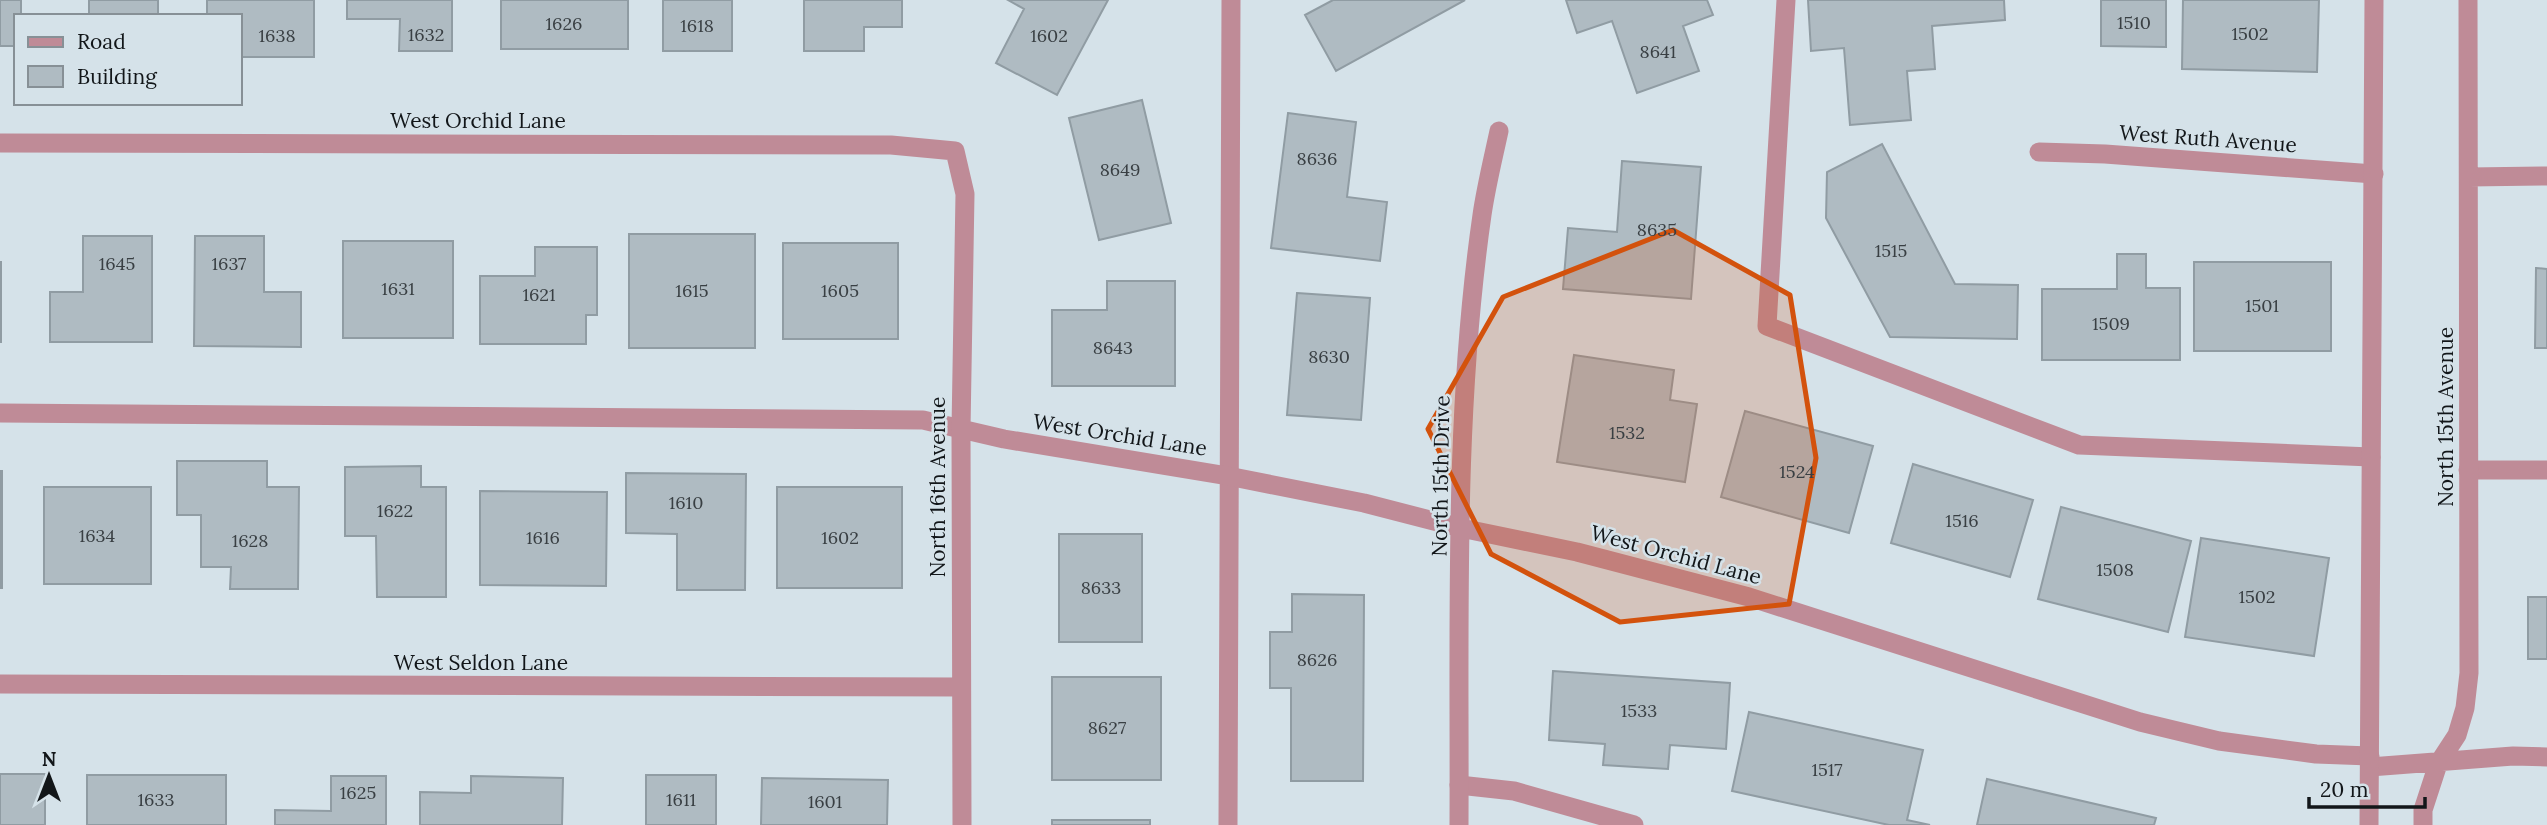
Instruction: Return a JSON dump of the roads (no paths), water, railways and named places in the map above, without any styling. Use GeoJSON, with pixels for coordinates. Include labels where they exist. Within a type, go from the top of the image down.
{"type":"FeatureCollection","features":[{"type":"Feature","properties":{"kind":"street"},"geometry":{"type":"LineString","coordinates":[[1228,825],[1227,476],[1231,0]]}},
{"type":"Feature","properties":{"kind":"street"},"geometry":{"type":"LineString","coordinates":[[1786,0],[1767,326],[2079,445],[2371,457]]}},
{"type":"Feature","properties":{"kind":"street"},"geometry":{"type":"LineString","coordinates":[[2369,825],[2374,0]]}},
{"type":"Feature","properties":{"kind":"street","name":"North 15th Avenue"},"geometry":{"type":"LineString","coordinates":[[2423,825],[2423,810],[2438,764],[2457,735],[2465,708],[2469,673],[2468,0]]}},
{"type":"Feature","properties":{"kind":"street","name":"North 15th Drive"},"geometry":{"type":"LineString","coordinates":[[1459,825],[1461,462],[1468,345],[1483,214],[1499,131]]}},
{"type":"Feature","properties":{"kind":"street","name":"West Orchid Lane"},"geometry":{"type":"LineString","coordinates":[[0,143],[891,145],[955,151]]}},
{"type":"Feature","properties":{"kind":"street","name":"North 16th Avenue"},"geometry":{"type":"LineString","coordinates":[[955,151],[965,194],[961,429],[962,825]]}},
{"type":"Feature","properties":{"kind":"street","name":"West Ruth Avenue"},"geometry":{"type":"LineString","coordinates":[[2039,152],[2118,155],[2374,174]]}},
{"type":"Feature","properties":{"kind":"street"},"geometry":{"type":"LineString","coordinates":[[2469,177],[2547,176]]}},
{"type":"Feature","properties":{"kind":"street","name":"West Orchid Lane"},"geometry":{"type":"LineString","coordinates":[[0,413],[923,420],[1004,439],[1227,476],[1364,503],[1461,528],[1577,552],[1749,597],[2140,722],[2219,741],[2370,762],[2438,764],[2513,757],[2547,757]]}},
{"type":"Feature","properties":{"kind":"street"},"geometry":{"type":"LineString","coordinates":[[2469,470],[2547,470]]}},
{"type":"Feature","properties":{"kind":"street","name":"West Seldon Lane"},"geometry":{"type":"LineString","coordinates":[[0,684],[961,687]]}},
{"type":"Feature","properties":{"kind":"street"},"geometry":{"type":"LineString","coordinates":[[1459,785],[1514,791],[1634,825]]}}]}
